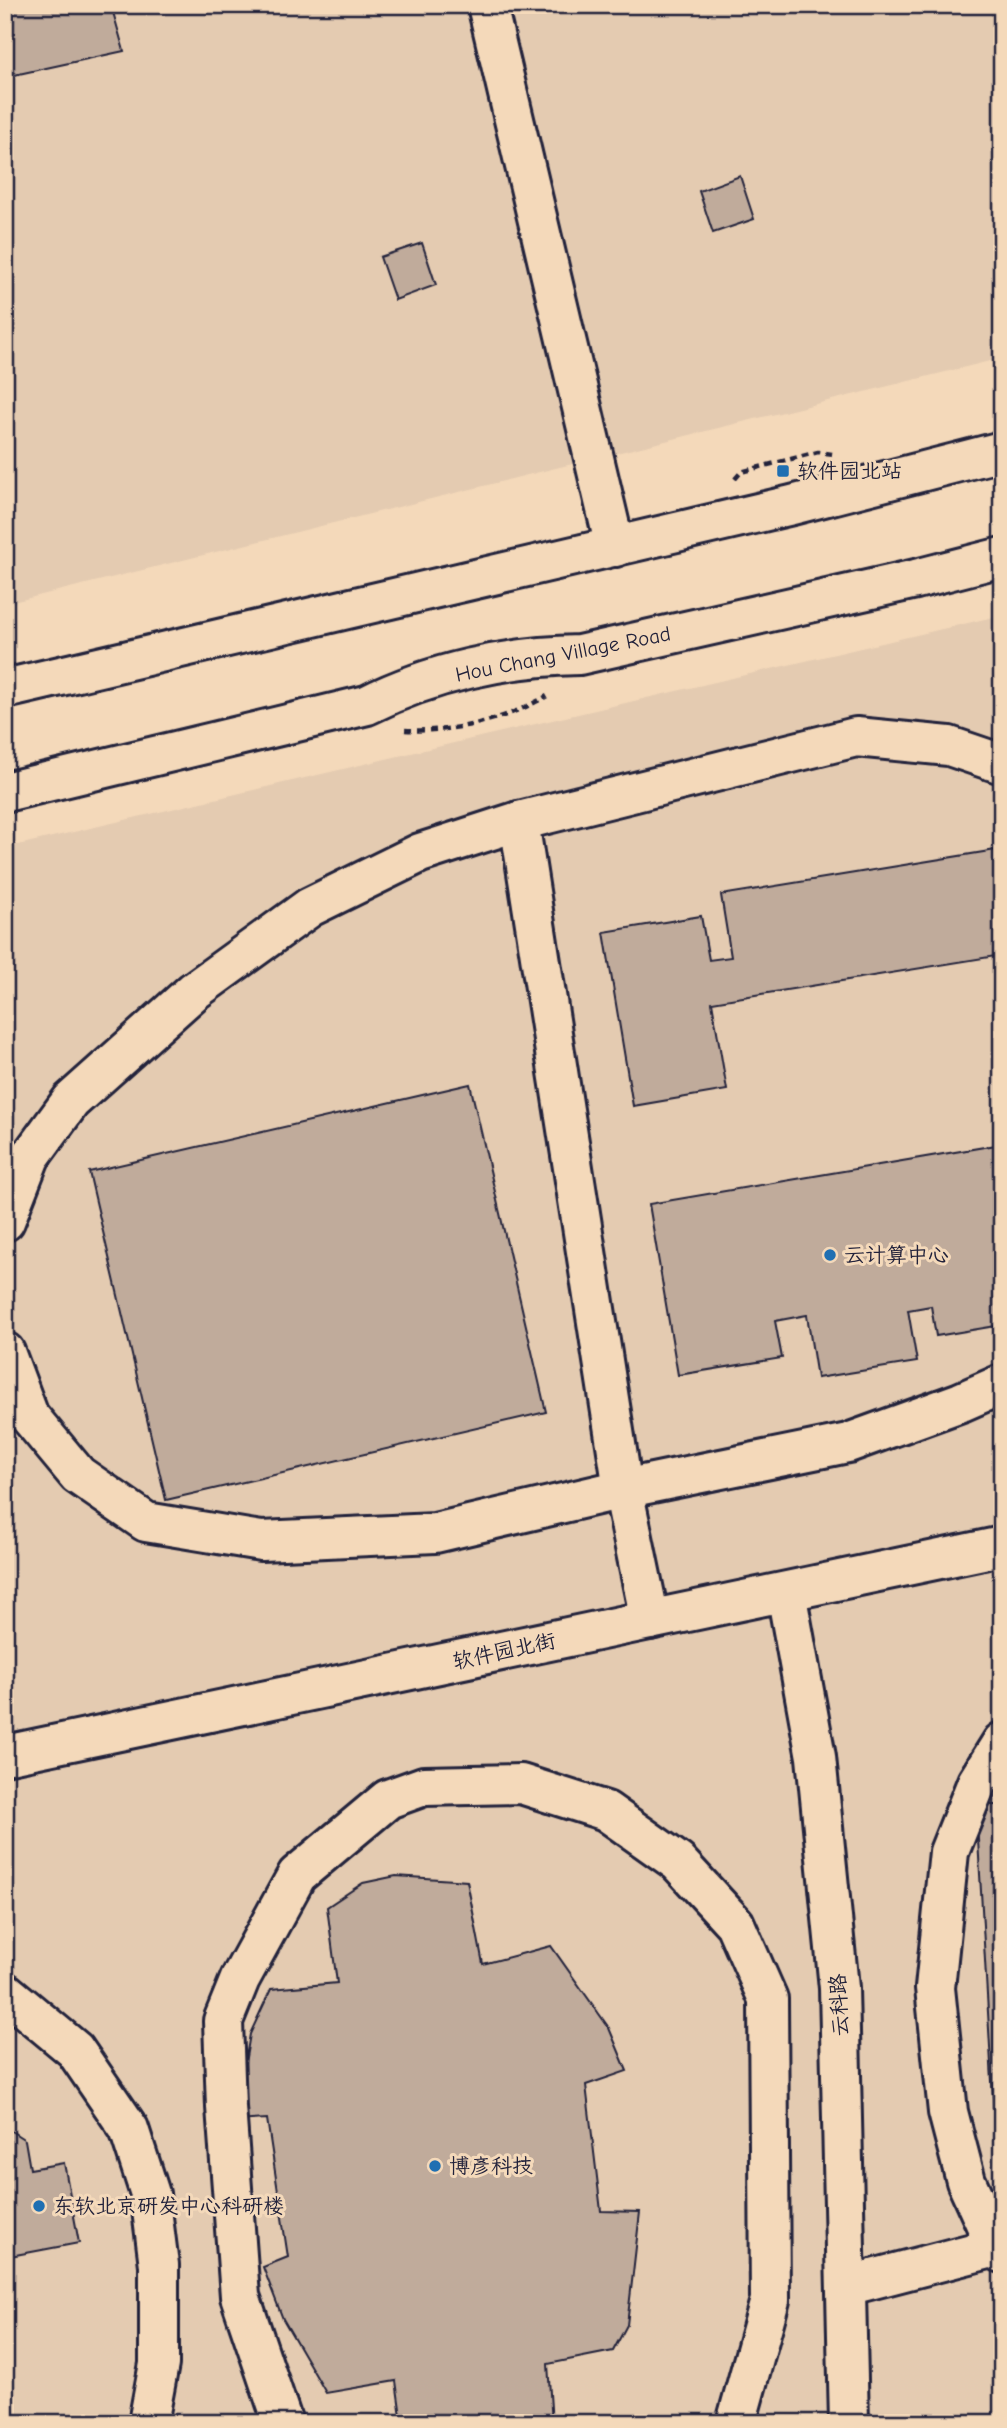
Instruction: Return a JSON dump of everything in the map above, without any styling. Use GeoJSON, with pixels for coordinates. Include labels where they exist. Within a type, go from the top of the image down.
{"type":"FeatureCollection","features":[{"type":"Feature","properties":{"kind":"street"},"geometry":{"type":"LineString","coordinates":[[487,5],[615,547]]}},
{"type":"Feature","properties":{"kind":"street"},"geometry":{"type":"LineString","coordinates":[[5,689],[615,547],[1002,451]]}},
{"type":"Feature","properties":{"kind":"street","name":"Hou Chang Village Road"},"geometry":{"type":"LineString","coordinates":[[5,792],[367,705],[403,687],[535,655],[579,655],[916,579],[1002,556]]}},
{"type":"Feature","properties":{"kind":"street"},"geometry":{"type":"LineString","coordinates":[[5,1221],[30,1157],[71,1101],[194,991],[310,907],[420,853],[519,821],[856,737],[948,746],[1002,764]]}},
{"type":"Feature","properties":{"kind":"street"},"geometry":{"type":"LineString","coordinates":[[519,821],[623,1489],[650,1620]]}},
{"type":"Feature","properties":{"kind":"street"},"geometry":{"type":"LineString","coordinates":[[5,1352],[29,1416],[78,1475],[146,1522],[261,1541],[435,1533],[623,1489],[848,1443],[961,1402],[1002,1384]]}},
{"type":"Feature","properties":{"kind":"street","name":"软件园北街"},"geometry":{"type":"LineString","coordinates":[[5,1755],[1002,1546]]}},
{"type":"Feature","properties":{"kind":"street","name":"云科路"},"geometry":{"type":"LineString","coordinates":[[786,1592],[816,1757],[839,1988],[849,2423]]}},
{"type":"Feature","properties":{"kind":"street"},"geometry":{"type":"LineString","coordinates":[[846,2286],[999,2250],[966,2181],[948,2112],[935,1988],[949,1853],[977,1782],[1002,1742]]}},
{"type":"Feature","properties":{"kind":"street"},"geometry":{"type":"LineString","coordinates":[[283,2423],[240,2296],[226,2107],[223,2021],[240,1979],[297,1875],[388,1799],[424,1786],[520,1784],[606,1811],[678,1862],[735,1924],[768,1999],[769,2300],[736,2423]]}},
{"type":"Feature","properties":{"kind":"street"},"geometry":{"type":"LineString","coordinates":[[5,1992],[75,2050],[129,2129],[150,2194],[159,2265],[159,2364],[148,2423]]}},
{"type":"Feature","properties":{"kind":"path"},"geometry":{"type":"LineString","coordinates":[[367,705],[386,729],[439,732],[520,711],[561,688],[579,655]]}},
{"type":"Feature","properties":{"kind":"shaded area"},"geometry":{"type":"Polygon","coordinates":[[[5,5],[1002,5],[1002,358],[5,604],[5,5]]]}},
{"type":"Feature","properties":{"kind":"shaded area"},"geometry":{"type":"Polygon","coordinates":[[[1002,615],[1002,2423],[5,2423],[5,848],[1002,615]]]}},
{"type":"Feature","properties":{"kind":"building"},"geometry":{"type":"Polygon","coordinates":[[[31,5],[111,5],[124,51],[5,77],[5,12],[31,5]]]}},
{"type":"Feature","properties":{"kind":"building"},"geometry":{"type":"Polygon","coordinates":[[[740,176],[754,219],[713,233],[699,191],[740,176]]]}},
{"type":"Feature","properties":{"kind":"building"},"geometry":{"type":"Polygon","coordinates":[[[422,243],[436,285],[395,300],[380,257],[422,243]]]}},
{"type":"Feature","properties":{"kind":"building"},"geometry":{"type":"Polygon","coordinates":[[[1002,849],[1002,955],[712,1002],[727,1090],[633,1106],[604,932],[701,916],[709,960],[731,957],[721,895],[1002,849]]]}},
{"type":"Feature","properties":{"kind":"building"},"geometry":{"type":"Polygon","coordinates":[[[470,1084],[546,1412],[166,1500],[89,1172],[470,1084]]]}},
{"type":"Feature","properties":{"kind":"building","name":"云计算中心"},"geometry":{"type":"Polygon","coordinates":[[[1002,1144],[1002,1325],[936,1336],[931,1306],[908,1310],[917,1362],[817,1378],[807,1315],[775,1321],[782,1358],[678,1375],[649,1204],[1002,1144]]]}},
{"type":"Feature","properties":{"kind":"building"},"geometry":{"type":"Polygon","coordinates":[[[976,1805],[1002,1805],[1002,2201],[999,2202],[976,1805]]]}},
{"type":"Feature","properties":{"kind":"building","name":"博彦科技"},"geometry":{"type":"Polygon","coordinates":[[[396,1876],[467,1881],[483,1964],[551,1946],[609,2028],[627,2071],[586,2085],[601,2211],[640,2212],[627,2325],[613,2351],[548,2364],[552,2423],[402,2423],[396,2381],[326,2393],[283,2319],[263,2267],[288,2257],[267,2119],[235,2121],[250,2034],[271,1989],[337,1983],[327,1907],[363,1883],[396,1876]]]}},
{"type":"Feature","properties":{"kind":"building","name":"东软北京研发中心科研楼"},"geometry":{"type":"Polygon","coordinates":[[[5,2127],[25,2140],[30,2169],[64,2163],[79,2243],[5,2257],[5,2127]]]}},
{"type":"Feature","properties":{"kind":"place","name":"软件园北站"},"geometry":{"type":"Point","coordinates":[783,471]}},
{"type":"Feature","properties":{"kind":"place","name":"云计算中心"},"geometry":{"type":"Point","coordinates":[830,1255]}},
{"type":"Feature","properties":{"kind":"place","name":"博彦科技"},"geometry":{"type":"Point","coordinates":[435,2166]}},
{"type":"Feature","properties":{"kind":"place","name":"东软北京研发中心科研楼"},"geometry":{"type":"Point","coordinates":[39,2206]}}]}
